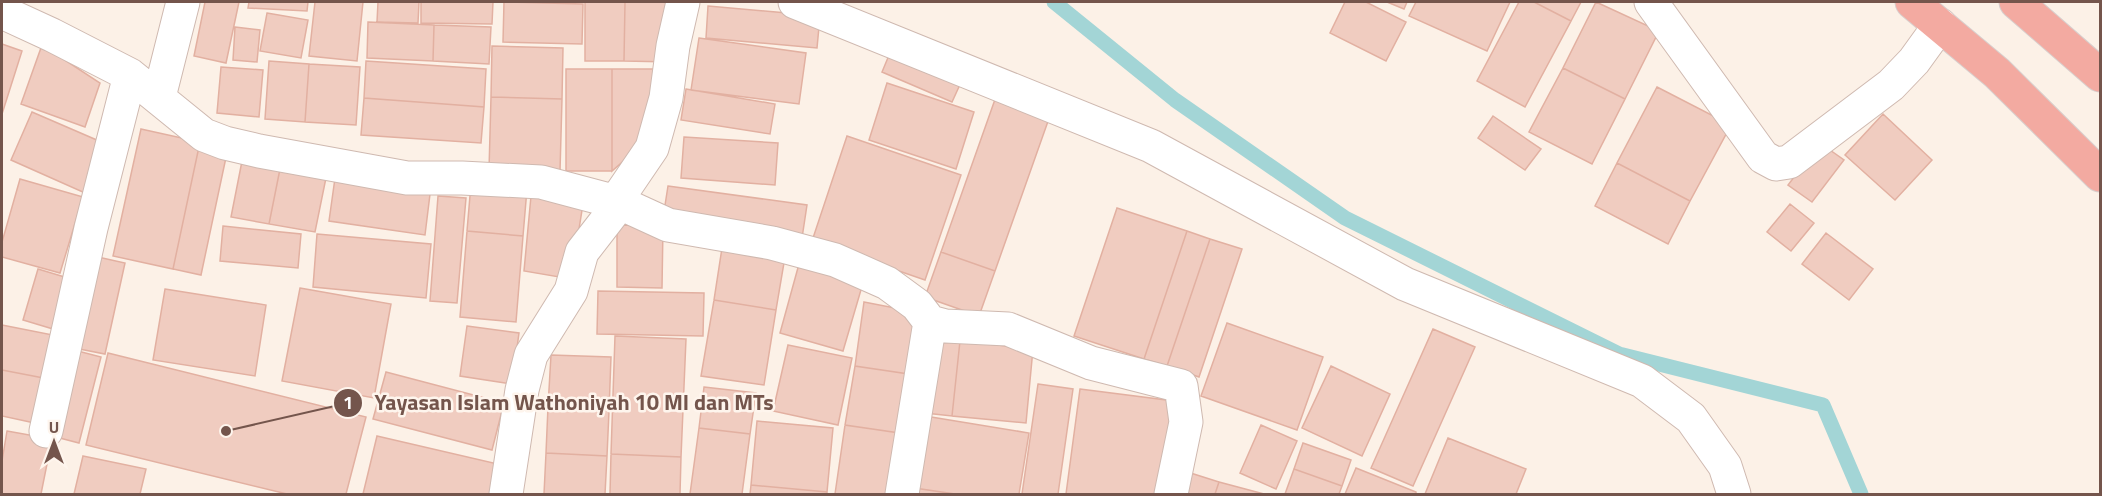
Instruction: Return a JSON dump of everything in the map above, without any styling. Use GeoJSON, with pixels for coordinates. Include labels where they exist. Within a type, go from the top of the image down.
{"type":"FeatureCollection","features":[{"type":"Feature","properties":{"kind":"highway"},"geometry":{"type":"LineString","coordinates":[[1912,2],[1997,73],[2100,175]]}},
{"type":"Feature","properties":{"kind":"highway"},"geometry":{"type":"LineString","coordinates":[[2016,2],[2100,75]]}},
{"type":"Feature","properties":{"kind":"street"},"geometry":{"type":"LineString","coordinates":[[159,97],[183,2]]}},
{"type":"Feature","properties":{"kind":"street"},"geometry":{"type":"LineString","coordinates":[[620,203],[618,198],[652,148],[666,98],[673,46],[683,2]]}},
{"type":"Feature","properties":{"kind":"street"},"geometry":{"type":"LineString","coordinates":[[795,2],[1151,146],[1404,284],[1642,381],[1691,418],[1725,466],[1734,495]]}},
{"type":"Feature","properties":{"kind":"street"},"geometry":{"type":"LineString","coordinates":[[1651,2],[1763,157],[1776,164],[1789,162],[1891,85],[1914,61],[1940,25]]}},
{"type":"Feature","properties":{"kind":"street"},"geometry":{"type":"LineString","coordinates":[[2,12],[130,75],[204,135],[225,143],[407,178],[541,182],[620,203],[668,225],[772,243],[835,260],[887,283],[917,305],[930,322],[945,326],[1008,330],[1091,363],[1181,386],[1186,422],[1171,495]]}},
{"type":"Feature","properties":{"kind":"street"},"geometry":{"type":"LineString","coordinates":[[46,431],[91,228],[130,75]]}},
{"type":"Feature","properties":{"kind":"street"},"geometry":{"type":"LineString","coordinates":[[506,495],[522,390],[531,355],[571,291],[582,252],[620,203]]}},
{"type":"Feature","properties":{"kind":"street"},"geometry":{"type":"LineString","coordinates":[[902,495],[930,322]]}},
{"type":"Feature","properties":{"kind":"building"},"geometry":{"type":"Polygon","coordinates":[[[205,2],[239,2],[226,63],[194,56],[205,2]]]}},
{"type":"Feature","properties":{"kind":"building"},"geometry":{"type":"Polygon","coordinates":[[[249,2],[308,2],[307,11],[248,8],[249,2]]]}},
{"type":"Feature","properties":{"kind":"building"},"geometry":{"type":"Polygon","coordinates":[[[315,2],[363,2],[357,61],[309,56],[315,2]]]}},
{"type":"Feature","properties":{"kind":"building"},"geometry":{"type":"Polygon","coordinates":[[[378,2],[419,2],[418,23],[377,22],[378,2]]]}},
{"type":"Feature","properties":{"kind":"building"},"geometry":{"type":"Polygon","coordinates":[[[421,2],[493,2],[492,24],[421,23],[421,2]]]}},
{"type":"Feature","properties":{"kind":"building"},"geometry":{"type":"Polygon","coordinates":[[[504,2],[583,4],[582,44],[503,42],[504,2]]]}},
{"type":"Feature","properties":{"kind":"building"},"geometry":{"type":"Polygon","coordinates":[[[585,2],[625,2],[624,61],[585,61],[585,2]]]}},
{"type":"Feature","properties":{"kind":"building"},"geometry":{"type":"Polygon","coordinates":[[[625,2],[671,2],[671,62],[624,61],[625,2]]]}},
{"type":"Feature","properties":{"kind":"building"},"geometry":{"type":"Polygon","coordinates":[[[1345,2],[1366,2],[1406,22],[1386,61],[1330,33],[1345,2]]]}},
{"type":"Feature","properties":{"kind":"building"},"geometry":{"type":"Polygon","coordinates":[[[1387,2],[1407,2],[1404,9],[1387,2]]]}},
{"type":"Feature","properties":{"kind":"building"},"geometry":{"type":"Polygon","coordinates":[[[1416,2],[1510,2],[1487,51],[1409,16],[1416,2]]]}},
{"type":"Feature","properties":{"kind":"building"},"geometry":{"type":"Polygon","coordinates":[[[1519,2],[1534,2],[1571,21],[1525,107],[1477,81],[1519,2]]]}},
{"type":"Feature","properties":{"kind":"building"},"geometry":{"type":"Polygon","coordinates":[[[1534,2],[1581,2],[1571,21],[1534,2]]]}},
{"type":"Feature","properties":{"kind":"building"},"geometry":{"type":"Polygon","coordinates":[[[1596,2],[1659,31],[1625,99],[1563,68],[1596,2]]]}},
{"type":"Feature","properties":{"kind":"building"},"geometry":{"type":"Polygon","coordinates":[[[708,6],[820,16],[817,48],[706,38],[708,6]]]}},
{"type":"Feature","properties":{"kind":"building"},"geometry":{"type":"Polygon","coordinates":[[[267,13],[308,20],[301,58],[260,51],[267,13]]]}},
{"type":"Feature","properties":{"kind":"building"},"geometry":{"type":"Polygon","coordinates":[[[368,22],[434,25],[433,61],[367,58],[368,22]]]}},
{"type":"Feature","properties":{"kind":"building"},"geometry":{"type":"Polygon","coordinates":[[[434,25],[491,27],[489,64],[433,61],[434,25]]]}},
{"type":"Feature","properties":{"kind":"building"},"geometry":{"type":"Polygon","coordinates":[[[235,27],[260,30],[257,62],[233,60],[235,27]]]}},
{"type":"Feature","properties":{"kind":"building"},"geometry":{"type":"Polygon","coordinates":[[[699,38],[806,53],[799,104],[691,90],[699,38]]]}},
{"type":"Feature","properties":{"kind":"building"},"geometry":{"type":"Polygon","coordinates":[[[2,44],[22,51],[2,114],[2,44]]]}},
{"type":"Feature","properties":{"kind":"building"},"geometry":{"type":"Polygon","coordinates":[[[42,45],[100,83],[85,127],[21,104],[42,45]]]}},
{"type":"Feature","properties":{"kind":"building"},"geometry":{"type":"Polygon","coordinates":[[[492,46],[563,48],[562,99],[491,97],[492,46]]]}},
{"type":"Feature","properties":{"kind":"building"},"geometry":{"type":"Polygon","coordinates":[[[892,48],[963,78],[952,102],[882,72],[892,48]]]}},
{"type":"Feature","properties":{"kind":"building"},"geometry":{"type":"Polygon","coordinates":[[[269,61],[309,64],[305,122],[265,119],[269,61]]]}},
{"type":"Feature","properties":{"kind":"building"},"geometry":{"type":"Polygon","coordinates":[[[366,61],[486,69],[484,107],[364,98],[366,61]]]}},
{"type":"Feature","properties":{"kind":"building"},"geometry":{"type":"Polygon","coordinates":[[[309,64],[360,67],[356,125],[305,122],[309,64]]]}},
{"type":"Feature","properties":{"kind":"building"},"geometry":{"type":"Polygon","coordinates":[[[221,67],[263,70],[259,117],[217,113],[221,67]]]}},
{"type":"Feature","properties":{"kind":"building"},"geometry":{"type":"Polygon","coordinates":[[[1563,68],[1625,99],[1592,164],[1529,132],[1563,68]]]}},
{"type":"Feature","properties":{"kind":"building"},"geometry":{"type":"Polygon","coordinates":[[[566,69],[612,69],[612,171],[566,171],[566,69]]]}},
{"type":"Feature","properties":{"kind":"building"},"geometry":{"type":"Polygon","coordinates":[[[612,69],[664,69],[652,136],[612,171],[612,69]]]}},
{"type":"Feature","properties":{"kind":"building"},"geometry":{"type":"Polygon","coordinates":[[[887,83],[974,112],[956,169],[869,140],[887,83]]]}},
{"type":"Feature","properties":{"kind":"building"},"geometry":{"type":"Polygon","coordinates":[[[1657,87],[1731,125],[1690,201],[1617,163],[1657,87]]]}},
{"type":"Feature","properties":{"kind":"building"},"geometry":{"type":"Polygon","coordinates":[[[686,89],[775,104],[770,134],[681,120],[686,89]]]}},
{"type":"Feature","properties":{"kind":"building"},"geometry":{"type":"Polygon","coordinates":[[[998,91],[1052,110],[995,271],[941,252],[998,91]]]}},
{"type":"Feature","properties":{"kind":"building"},"geometry":{"type":"Polygon","coordinates":[[[491,97],[562,99],[560,171],[489,170],[491,97]]]}},
{"type":"Feature","properties":{"kind":"building"},"geometry":{"type":"Polygon","coordinates":[[[364,98],[484,107],[481,143],[361,135],[364,98]]]}},
{"type":"Feature","properties":{"kind":"building"},"geometry":{"type":"Polygon","coordinates":[[[32,112],[106,144],[85,193],[11,160],[32,112]]]}},
{"type":"Feature","properties":{"kind":"building"},"geometry":{"type":"Polygon","coordinates":[[[1883,114],[1932,160],[1895,200],[1845,155],[1883,114]]]}},
{"type":"Feature","properties":{"kind":"building"},"geometry":{"type":"Polygon","coordinates":[[[1493,116],[1541,149],[1525,170],[1478,138],[1493,116]]]}},
{"type":"Feature","properties":{"kind":"building"},"geometry":{"type":"Polygon","coordinates":[[[141,129],[200,142],[173,269],[113,256],[141,129]]]}},
{"type":"Feature","properties":{"kind":"building"},"geometry":{"type":"Polygon","coordinates":[[[847,136],[961,175],[925,280],[812,241],[847,136]]]}},
{"type":"Feature","properties":{"kind":"building"},"geometry":{"type":"Polygon","coordinates":[[[684,137],[778,143],[775,185],[681,178],[684,137]]]}},
{"type":"Feature","properties":{"kind":"building"},"geometry":{"type":"Polygon","coordinates":[[[200,142],[228,148],[201,275],[173,269],[200,142]]]}},
{"type":"Feature","properties":{"kind":"building"},"geometry":{"type":"Polygon","coordinates":[[[1820,143],[1844,160],[1812,202],[1788,185],[1820,143]]]}},
{"type":"Feature","properties":{"kind":"building"},"geometry":{"type":"Polygon","coordinates":[[[244,151],[282,159],[269,224],[231,217],[244,151]]]}},
{"type":"Feature","properties":{"kind":"building"},"geometry":{"type":"Polygon","coordinates":[[[282,159],[328,168],[315,232],[269,224],[282,159]]]}},
{"type":"Feature","properties":{"kind":"building"},"geometry":{"type":"Polygon","coordinates":[[[1617,163],[1690,201],[1668,244],[1595,206],[1617,163]]]}},
{"type":"Feature","properties":{"kind":"building"},"geometry":{"type":"Polygon","coordinates":[[[336,171],[431,186],[425,235],[329,221],[336,171]]]}},
{"type":"Feature","properties":{"kind":"building"},"geometry":{"type":"Polygon","coordinates":[[[20,179],[83,197],[60,273],[2,257],[2,242],[20,179]]]}},
{"type":"Feature","properties":{"kind":"building"},"geometry":{"type":"Polygon","coordinates":[[[471,184],[527,189],[523,236],[467,231],[471,184]]]}},
{"type":"Feature","properties":{"kind":"building"},"geometry":{"type":"Polygon","coordinates":[[[668,186],[807,205],[802,238],[663,218],[668,186]]]}},
{"type":"Feature","properties":{"kind":"building"},"geometry":{"type":"Polygon","coordinates":[[[438,196],[466,198],[457,303],[430,301],[438,196]]]}},
{"type":"Feature","properties":{"kind":"building"},"geometry":{"type":"Polygon","coordinates":[[[531,196],[583,204],[571,279],[524,271],[531,196]]]}},
{"type":"Feature","properties":{"kind":"building"},"geometry":{"type":"Polygon","coordinates":[[[1790,204],[1814,223],[1791,251],[1767,232],[1790,204]]]}},
{"type":"Feature","properties":{"kind":"building"},"geometry":{"type":"Polygon","coordinates":[[[1117,208],[1187,231],[1144,359],[1074,336],[1117,208]]]}},
{"type":"Feature","properties":{"kind":"building"},"geometry":{"type":"Polygon","coordinates":[[[617,225],[663,226],[662,288],[617,287],[617,225]]]}},
{"type":"Feature","properties":{"kind":"building"},"geometry":{"type":"Polygon","coordinates":[[[223,226],[301,234],[298,268],[220,261],[223,226]]]}},
{"type":"Feature","properties":{"kind":"building"},"geometry":{"type":"Polygon","coordinates":[[[467,231],[523,236],[516,322],[460,317],[467,231]]]}},
{"type":"Feature","properties":{"kind":"building"},"geometry":{"type":"Polygon","coordinates":[[[1187,231],[1210,239],[1167,366],[1144,359],[1187,231]]]}},
{"type":"Feature","properties":{"kind":"building"},"geometry":{"type":"Polygon","coordinates":[[[1826,233],[1873,269],[1849,300],[1802,264],[1826,233]]]}},
{"type":"Feature","properties":{"kind":"building"},"geometry":{"type":"Polygon","coordinates":[[[317,234],[431,244],[426,298],[313,287],[317,234]]]}},
{"type":"Feature","properties":{"kind":"building"},"geometry":{"type":"Polygon","coordinates":[[[1210,239],[1242,249],[1199,377],[1167,366],[1210,239]]]}},
{"type":"Feature","properties":{"kind":"building"},"geometry":{"type":"Polygon","coordinates":[[[722,248],[785,257],[776,310],[714,300],[722,248]]]}},
{"type":"Feature","properties":{"kind":"building"},"geometry":{"type":"Polygon","coordinates":[[[941,252],[995,271],[979,316],[925,297],[941,252]]]}},
{"type":"Feature","properties":{"kind":"building"},"geometry":{"type":"Polygon","coordinates":[[[89,255],[125,263],[105,354],[69,347],[89,255]]]}},
{"type":"Feature","properties":{"kind":"building"},"geometry":{"type":"Polygon","coordinates":[[[799,264],[863,283],[843,351],[780,333],[799,264]]]}},
{"type":"Feature","properties":{"kind":"building"},"geometry":{"type":"Polygon","coordinates":[[[38,269],[78,281],[63,332],[23,320],[38,269]]]}},
{"type":"Feature","properties":{"kind":"building"},"geometry":{"type":"Polygon","coordinates":[[[300,288],[391,304],[374,398],[282,381],[300,288]]]}},
{"type":"Feature","properties":{"kind":"building"},"geometry":{"type":"Polygon","coordinates":[[[165,289],[266,305],[255,376],[153,360],[165,289]]]}},
{"type":"Feature","properties":{"kind":"building"},"geometry":{"type":"Polygon","coordinates":[[[598,291],[704,293],[703,336],[597,334],[598,291]]]}},
{"type":"Feature","properties":{"kind":"building"},"geometry":{"type":"Polygon","coordinates":[[[714,300],[776,310],[764,385],[701,376],[714,300]]]}},
{"type":"Feature","properties":{"kind":"building"},"geometry":{"type":"Polygon","coordinates":[[[864,302],[921,313],[915,375],[855,366],[864,302]]]}},
{"type":"Feature","properties":{"kind":"building"},"geometry":{"type":"Polygon","coordinates":[[[1227,323],[1323,357],[1297,430],[1201,396],[1227,323]]]}},
{"type":"Feature","properties":{"kind":"building"},"geometry":{"type":"Polygon","coordinates":[[[2,325],[63,337],[54,380],[2,370],[2,325]]]}},
{"type":"Feature","properties":{"kind":"building"},"geometry":{"type":"Polygon","coordinates":[[[467,326],[519,333],[512,384],[460,376],[467,326]]]}},
{"type":"Feature","properties":{"kind":"building"},"geometry":{"type":"Polygon","coordinates":[[[1433,329],[1475,347],[1413,486],[1371,468],[1433,329]]]}},
{"type":"Feature","properties":{"kind":"building"},"geometry":{"type":"Polygon","coordinates":[[[615,336],[686,339],[681,457],[611,454],[615,336]]]}},
{"type":"Feature","properties":{"kind":"building"},"geometry":{"type":"Polygon","coordinates":[[[932,338],[960,341],[952,416],[925,413],[932,338]]]}},
{"type":"Feature","properties":{"kind":"building"},"geometry":{"type":"Polygon","coordinates":[[[960,341],[1033,349],[1026,423],[952,416],[960,341]]]}},
{"type":"Feature","properties":{"kind":"building"},"geometry":{"type":"Polygon","coordinates":[[[788,345],[852,358],[838,425],[773,411],[788,345]]]}},
{"type":"Feature","properties":{"kind":"building"},"geometry":{"type":"Polygon","coordinates":[[[70,349],[101,357],[79,443],[48,435],[70,349]]]}},
{"type":"Feature","properties":{"kind":"building"},"geometry":{"type":"Polygon","coordinates":[[[108,353],[366,417],[346,494],[287,494],[86,445],[108,353]]]}},
{"type":"Feature","properties":{"kind":"building"},"geometry":{"type":"Polygon","coordinates":[[[551,355],[611,357],[609,411],[548,407],[551,355]]]}},
{"type":"Feature","properties":{"kind":"building"},"geometry":{"type":"Polygon","coordinates":[[[855,366],[915,375],[906,434],[845,425],[855,366]]]}},
{"type":"Feature","properties":{"kind":"building"},"geometry":{"type":"Polygon","coordinates":[[[1331,366],[1390,394],[1362,456],[1302,428],[1331,366]]]}},
{"type":"Feature","properties":{"kind":"building"},"geometry":{"type":"Polygon","coordinates":[[[2,370],[54,380],[44,425],[2,416],[2,370]]]}},
{"type":"Feature","properties":{"kind":"building"},"geometry":{"type":"Polygon","coordinates":[[[386,372],[504,403],[492,450],[373,419],[386,372]]]}},
{"type":"Feature","properties":{"kind":"building"},"geometry":{"type":"Polygon","coordinates":[[[1038,384],[1073,389],[1058,494],[1022,494],[1038,384]]]}},
{"type":"Feature","properties":{"kind":"building"},"geometry":{"type":"Polygon","coordinates":[[[704,387],[756,393],[750,434],[699,428],[704,387]]]}},
{"type":"Feature","properties":{"kind":"building"},"geometry":{"type":"Polygon","coordinates":[[[1080,389],[1174,401],[1162,494],[1066,494],[1080,389]]]}},
{"type":"Feature","properties":{"kind":"building"},"geometry":{"type":"Polygon","coordinates":[[[548,407],[609,411],[607,456],[546,453],[548,407]]]}},
{"type":"Feature","properties":{"kind":"building"},"geometry":{"type":"Polygon","coordinates":[[[919,415],[1029,433],[1019,494],[955,494],[908,487],[919,415]]]}},
{"type":"Feature","properties":{"kind":"building"},"geometry":{"type":"Polygon","coordinates":[[[757,421],[833,428],[827,492],[751,485],[757,421]]]}},
{"type":"Feature","properties":{"kind":"building"},"geometry":{"type":"Polygon","coordinates":[[[845,425],[906,434],[897,494],[835,494],[845,425]]]}},
{"type":"Feature","properties":{"kind":"building"},"geometry":{"type":"Polygon","coordinates":[[[1261,425],[1297,441],[1276,489],[1240,473],[1261,425]]]}},
{"type":"Feature","properties":{"kind":"building"},"geometry":{"type":"Polygon","coordinates":[[[699,428],[750,434],[742,494],[690,494],[699,428]]]}},
{"type":"Feature","properties":{"kind":"building"},"geometry":{"type":"Polygon","coordinates":[[[7,431],[52,439],[41,494],[2,494],[2,461],[7,431]]]}},
{"type":"Feature","properties":{"kind":"building"},"geometry":{"type":"Polygon","coordinates":[[[377,436],[502,465],[495,494],[363,494],[377,436]]]}},
{"type":"Feature","properties":{"kind":"building"},"geometry":{"type":"Polygon","coordinates":[[[1448,438],[1526,469],[1516,494],[1425,494],[1448,438]]]}},
{"type":"Feature","properties":{"kind":"building"},"geometry":{"type":"Polygon","coordinates":[[[1303,443],[1351,460],[1342,486],[1294,469],[1303,443]]]}},
{"type":"Feature","properties":{"kind":"building"},"geometry":{"type":"Polygon","coordinates":[[[546,453],[607,456],[605,494],[544,494],[546,453]]]}},
{"type":"Feature","properties":{"kind":"building"},"geometry":{"type":"Polygon","coordinates":[[[611,454],[681,457],[680,494],[610,494],[611,454]]]}},
{"type":"Feature","properties":{"kind":"building"},"geometry":{"type":"Polygon","coordinates":[[[83,456],[146,469],[140,494],[74,494],[83,456]]]}},
{"type":"Feature","properties":{"kind":"building"},"geometry":{"type":"Polygon","coordinates":[[[1356,468],[1416,492],[1416,494],[1345,494],[1356,468]]]}},
{"type":"Feature","properties":{"kind":"building"},"geometry":{"type":"Polygon","coordinates":[[[1178,469],[1219,482],[1215,494],[1174,494],[1178,469]]]}},
{"type":"Feature","properties":{"kind":"building"},"geometry":{"type":"Polygon","coordinates":[[[1294,469],[1342,486],[1339,494],[1285,494],[1294,469]]]}},
{"type":"Feature","properties":{"kind":"building"},"geometry":{"type":"Polygon","coordinates":[[[1219,482],[1264,494],[1215,494],[1219,482]]]}},
{"type":"Feature","properties":{"kind":"building"},"geometry":{"type":"Polygon","coordinates":[[[751,485],[827,492],[827,494],[750,494],[751,485]]]}},
{"type":"Feature","properties":{"kind":"building"},"geometry":{"type":"Polygon","coordinates":[[[908,487],[955,494],[907,494],[908,487]]]}},
{"type":"Feature","properties":{"kind":"waterway"},"geometry":{"type":"LineString","coordinates":[[1054,2],[1175,100],[1345,218],[1619,354],[1823,405],[1861,494]]}},
{"type":"Feature","properties":{"kind":"place","name":"Yayasan Islam Wathoniyah 10 MI dan MTs"},"geometry":{"type":"Point","coordinates":[226,431]}}]}
